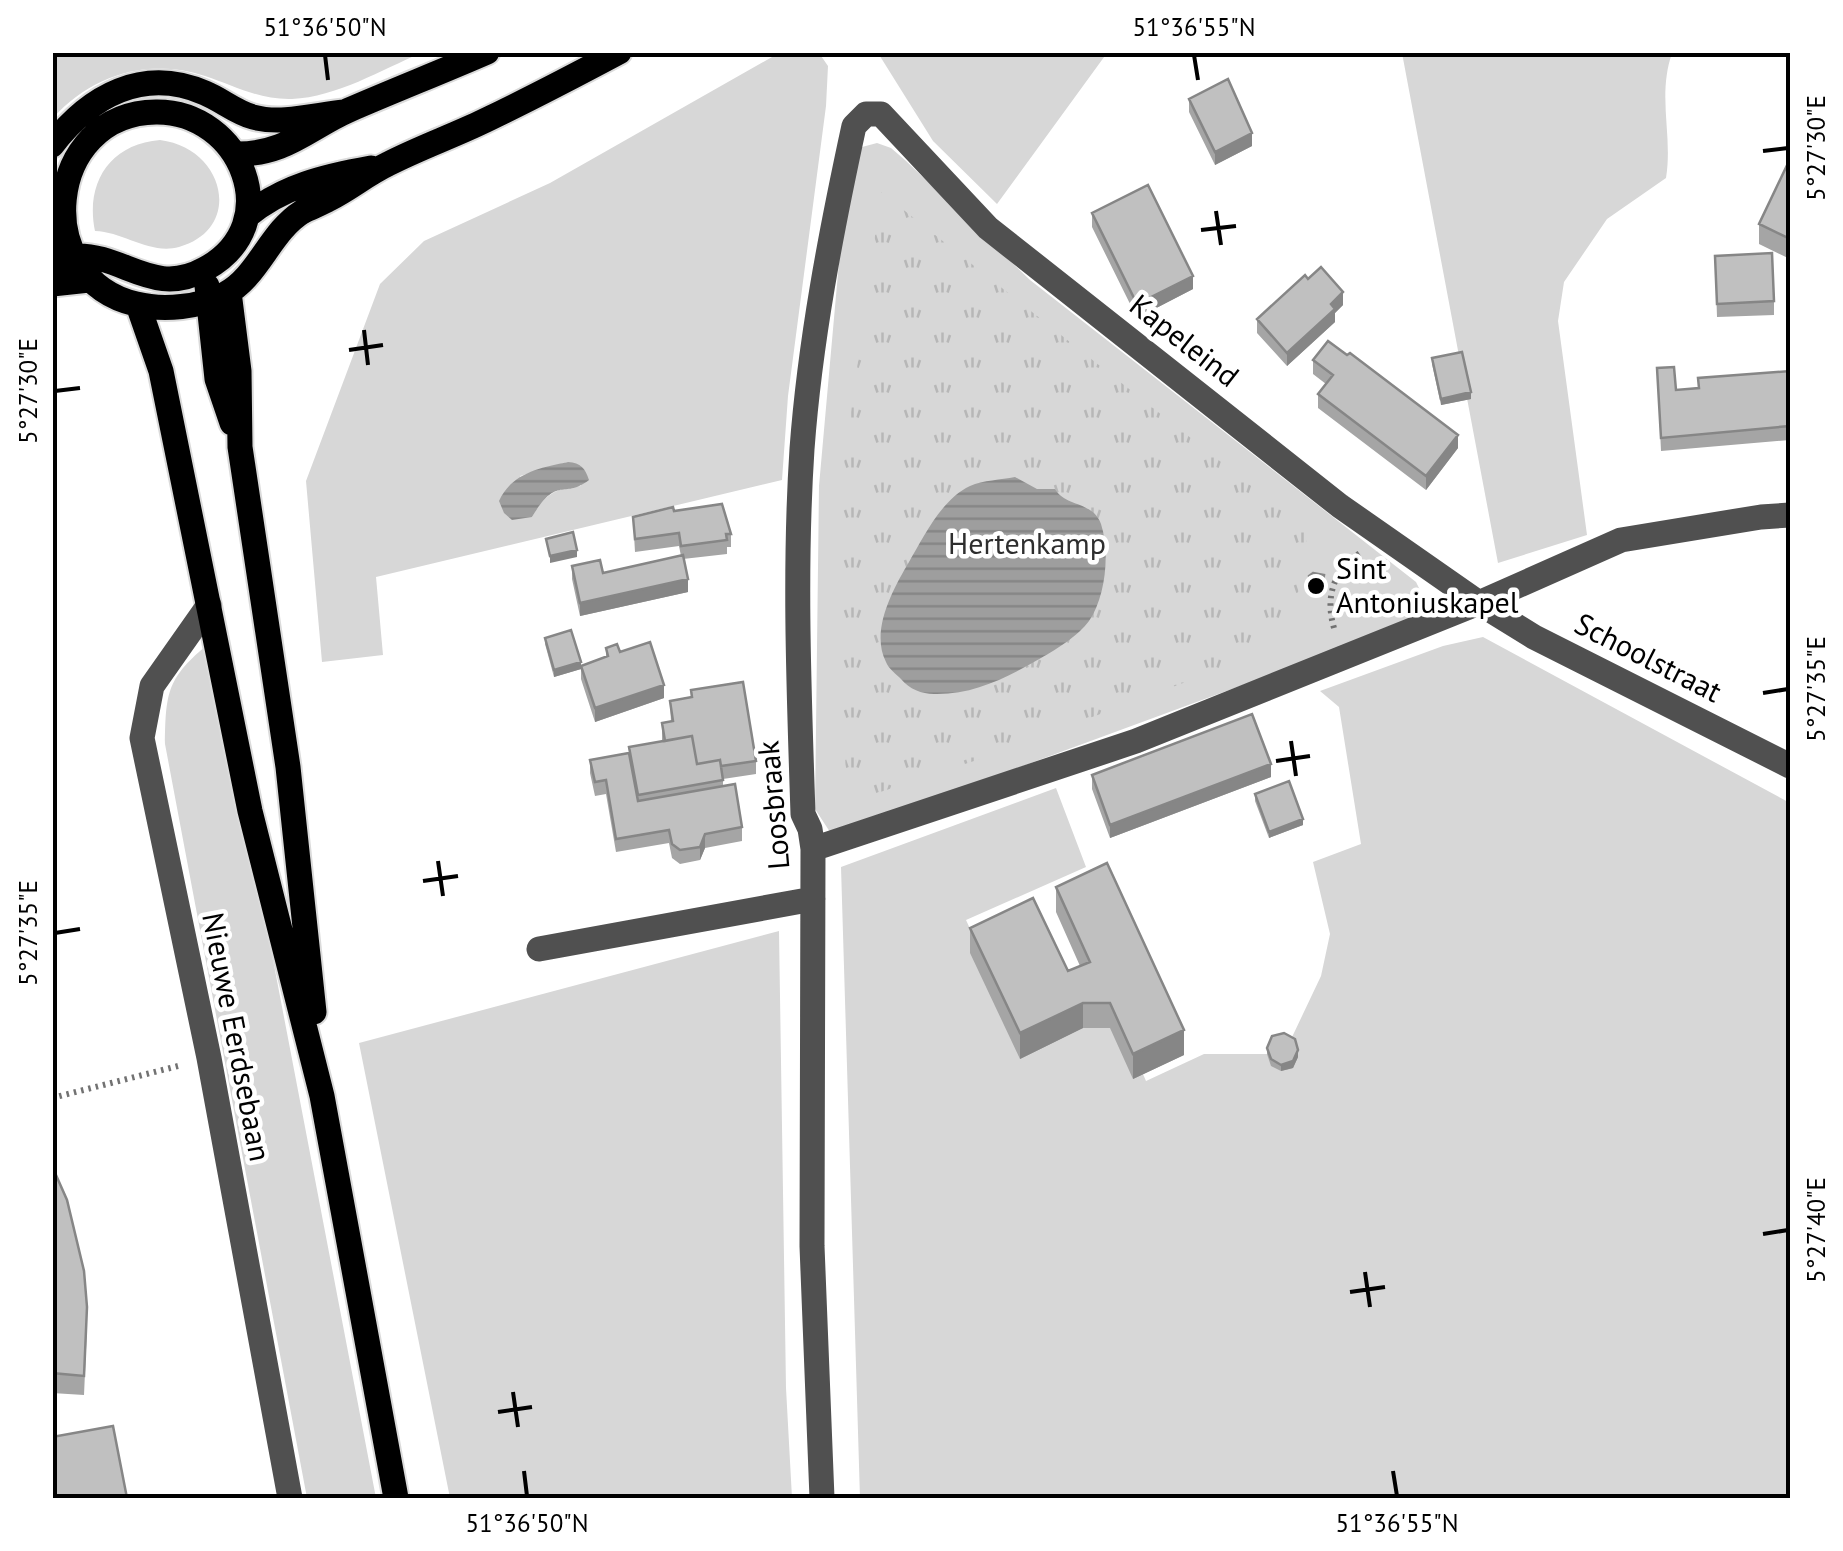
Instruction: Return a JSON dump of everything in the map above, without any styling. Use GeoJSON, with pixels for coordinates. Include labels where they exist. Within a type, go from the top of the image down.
{"type":"FeatureCollection","features":[{"type":"Feature","properties":{"kind":"main road"},"geometry":{"type":"LineString","coordinates":[[235,154],[260,152],[306,136],[344,112],[486,52]]}},
{"type":"Feature","properties":{"kind":"main road"},"geometry":{"type":"LineString","coordinates":[[64,258],[99,259],[150,278],[188,276],[206,268],[237,240],[251,200],[235,154],[220,137],[181,116],[140,114],[102,130],[73,161],[58,208],[64,226],[64,258],[103,290],[138,305],[192,306],[218,297],[284,226],[303,212],[386,165],[482,122],[619,52]]}},
{"type":"Feature","properties":{"kind":"main road"},"geometry":{"type":"LineString","coordinates":[[52,146],[90,105],[140,84],[186,86],[256,118],[276,120],[344,112]]}},
{"type":"Feature","properties":{"kind":"main road"},"geometry":{"type":"LineString","coordinates":[[248,216],[263,203],[322,177],[386,165]]}},
{"type":"Feature","properties":{"kind":"main road","name":"Nieuwe Eerdsebaan"},"geometry":{"type":"LineString","coordinates":[[206,268],[218,297],[217,379],[240,447],[288,767],[322,1096]]}},
{"type":"Feature","properties":{"kind":"main road"},"geometry":{"type":"LineString","coordinates":[[52,284],[89,280]]}},
{"type":"Feature","properties":{"kind":"main road","name":"Nieuwe Eerdsebaan"},"geometry":{"type":"LineString","coordinates":[[138,305],[161,371],[250,811],[322,1096],[396,1498]]}},
{"type":"Feature","properties":{"kind":"street","name":"Kapeleind"},"geometry":{"type":"LineString","coordinates":[[866,114],[881,114],[988,228],[1340,506],[1479,603]]}},
{"type":"Feature","properties":{"kind":"street","name":"Loosbraak"},"geometry":{"type":"LineString","coordinates":[[822,1498],[812,1246],[813,849],[803,814],[798,647],[802,446],[829,241],[854,126],[866,114]]}},
{"type":"Feature","properties":{"kind":"street"},"geometry":{"type":"LineString","coordinates":[[813,849],[1136,741],[1479,603],[1620,540],[1790,515]]}},
{"type":"Feature","properties":{"kind":"street","name":"Schoolstraat"},"geometry":{"type":"LineString","coordinates":[[1479,603],[1555,648],[1790,766]]}},
{"type":"Feature","properties":{"kind":"street","name":"Nieuwe Eerdsebaan"},"geometry":{"type":"LineString","coordinates":[[209,606],[152,686],[142,738],[208,1058],[290,1498]]}},
{"type":"Feature","properties":{"kind":"street"},"geometry":{"type":"LineString","coordinates":[[540,950],[814,899]]}},
{"type":"Feature","properties":{"kind":"path"},"geometry":{"type":"LineString","coordinates":[[1349,655],[1332,625],[1333,581],[1349,560],[1384,536]]}},
{"type":"Feature","properties":{"kind":"path"},"geometry":{"type":"LineString","coordinates":[[52,1098],[208,1058]]}},
{"type":"Feature","properties":{"kind":"green space"},"geometry":{"type":"Polygon","coordinates":[[[52,53],[421,53],[342,88],[292,99],[258,95],[184,71],[142,70],[103,81],[68,103],[53,118],[52,53]]]}},
{"type":"Feature","properties":{"kind":"green space"},"geometry":{"type":"Polygon","coordinates":[[[779,53],[819,53],[828,66],[826,106],[788,396],[782,480],[376,577],[383,655],[322,662],[306,481],[380,284],[424,241],[550,183],[779,53]],[[568,462],[520,476],[532,517],[551,494],[581,486],[568,462]]]}},
{"type":"Feature","properties":{"kind":"green space"},"geometry":{"type":"Polygon","coordinates":[[[878,53],[1107,53],[997,204],[933,141],[878,53]]]}},
{"type":"Feature","properties":{"kind":"green space"},"geometry":{"type":"Polygon","coordinates":[[[1402,53],[1672,53],[1665,101],[1666,178],[1607,219],[1564,282],[1558,321],[1587,535],[1498,563],[1402,53]]]}},
{"type":"Feature","properties":{"kind":"green space"},"geometry":{"type":"Polygon","coordinates":[[[160,140],[182,146],[200,158],[212,173],[219,207],[213,224],[200,238],[168,249],[95,231],[94,197],[105,169],[127,149],[160,140]]]}},
{"type":"Feature","properties":{"kind":"green space","name":"Hertenkamp"},"geometry":{"type":"Polygon","coordinates":[[[877,143],[905,160],[1030,280],[1416,582],[1423,596],[1422,609],[1409,624],[854,828],[830,832],[815,809],[819,486],[845,195],[862,147],[877,143]]]}},
{"type":"Feature","properties":{"kind":"green space","name":"Hertenkamp"},"geometry":{"type":"Polygon","coordinates":[[[881,192],[1308,531],[1290,643],[977,760],[847,803],[840,493],[881,192]]]}},
{"type":"Feature","properties":{"kind":"green space"},"geometry":{"type":"Polygon","coordinates":[[[1483,637],[1790,803],[1790,1498],[860,1498],[841,867],[1056,788],[1086,867],[966,920],[1021,1039],[1110,998],[1146,1081],[1204,1054],[1284,1054],[1321,976],[1330,934],[1313,862],[1361,844],[1339,707],[1320,691],[1443,646],[1483,637]]]}},
{"type":"Feature","properties":{"kind":"green space"},"geometry":{"type":"Polygon","coordinates":[[[206,646],[274,965],[376,1498],[307,1498],[165,744],[171,689],[183,668],[206,646]]]}},
{"type":"Feature","properties":{"kind":"green space"},"geometry":{"type":"Polygon","coordinates":[[[779,931],[786,1388],[792,1498],[450,1498],[359,1043],[779,931]]]}},
{"type":"Feature","properties":{"kind":"shaded area"},"geometry":{"type":"Polygon","coordinates":[[[568,462],[582,467],[589,480],[548,496],[532,517],[512,520],[504,513],[499,501],[511,484],[537,470],[568,462]]]}},
{"type":"Feature","properties":{"kind":"shaded area"},"geometry":{"type":"Polygon","coordinates":[[[1015,477],[1037,489],[1055,489],[1097,517],[1104,535],[1106,560],[1095,611],[1067,641],[1003,678],[949,694],[916,690],[891,669],[882,650],[882,624],[890,597],[928,530],[951,500],[975,484],[1015,477]]]}},
{"type":"Feature","properties":{"kind":"building"},"geometry":{"type":"Polygon","coordinates":[[[1228,79],[1252,133],[1215,152],[1189,99],[1228,79]]]}},
{"type":"Feature","properties":{"kind":"building"},"geometry":{"type":"Polygon","coordinates":[[[1790,159],[1790,239],[1759,224],[1790,159]]]}},
{"type":"Feature","properties":{"kind":"building"},"geometry":{"type":"Polygon","coordinates":[[[1148,185],[1193,276],[1137,304],[1092,213],[1148,185]]]}},
{"type":"Feature","properties":{"kind":"building"},"geometry":{"type":"Polygon","coordinates":[[[1772,253],[1774,301],[1717,304],[1715,256],[1772,253]]]}},
{"type":"Feature","properties":{"kind":"building"},"geometry":{"type":"Polygon","coordinates":[[[1321,267],[1343,292],[1331,304],[1335,309],[1287,353],[1257,319],[1305,275],[1308,279],[1321,267]]]}},
{"type":"Feature","properties":{"kind":"building"},"geometry":{"type":"Polygon","coordinates":[[[1328,341],[1347,355],[1350,353],[1458,435],[1426,476],[1318,394],[1333,375],[1313,360],[1328,341]]]}},
{"type":"Feature","properties":{"kind":"building"},"geometry":{"type":"Polygon","coordinates":[[[1462,352],[1471,392],[1441,399],[1432,358],[1462,352]]]}},
{"type":"Feature","properties":{"kind":"building"},"geometry":{"type":"Polygon","coordinates":[[[1674,367],[1676,390],[1699,388],[1698,378],[1790,371],[1790,426],[1661,438],[1657,368],[1674,367]]]}},
{"type":"Feature","properties":{"kind":"building"},"geometry":{"type":"Polygon","coordinates":[[[722,504],[731,534],[726,534],[727,540],[681,546],[679,533],[635,539],[633,517],[673,507],[674,511],[722,504]]]}},
{"type":"Feature","properties":{"kind":"building"},"geometry":{"type":"Polygon","coordinates":[[[573,532],[577,550],[550,556],[546,539],[573,532]]]}},
{"type":"Feature","properties":{"kind":"building"},"geometry":{"type":"Polygon","coordinates":[[[683,555],[688,579],[580,603],[572,566],[600,560],[603,573],[683,555]]]}},
{"type":"Feature","properties":{"kind":"building"},"geometry":{"type":"Polygon","coordinates":[[[1324,575],[1322,589],[1311,587],[1309,576],[1324,575]]]}},
{"type":"Feature","properties":{"kind":"building"},"geometry":{"type":"Polygon","coordinates":[[[571,630],[581,662],[554,670],[545,638],[571,630]]]}},
{"type":"Feature","properties":{"kind":"building"},"geometry":{"type":"Polygon","coordinates":[[[650,642],[664,685],[595,708],[581,666],[608,656],[606,648],[617,644],[620,652],[650,642]]]}},
{"type":"Feature","properties":{"kind":"building"},"geometry":{"type":"Polygon","coordinates":[[[743,682],[756,761],[721,766],[720,760],[697,764],[692,736],[665,741],[662,723],[673,721],[670,701],[692,697],[691,690],[743,682]]]}},
{"type":"Feature","properties":{"kind":"building"},"geometry":{"type":"Polygon","coordinates":[[[1252,714],[1271,764],[1110,825],[1092,775],[1252,714]]]}},
{"type":"Feature","properties":{"kind":"building"},"geometry":{"type":"Polygon","coordinates":[[[692,736],[697,764],[720,760],[723,780],[638,795],[629,747],[692,736]]]}},
{"type":"Feature","properties":{"kind":"building"},"geometry":{"type":"Polygon","coordinates":[[[629,753],[638,801],[735,784],[742,827],[705,834],[700,847],[680,850],[672,844],[669,830],[616,839],[606,780],[595,782],[590,760],[629,753]]]}},
{"type":"Feature","properties":{"kind":"building"},"geometry":{"type":"Polygon","coordinates":[[[1289,781],[1303,819],[1269,832],[1255,794],[1289,781]]]}},
{"type":"Feature","properties":{"kind":"building"},"geometry":{"type":"Polygon","coordinates":[[[1107,863],[1184,1030],[1133,1054],[1110,1003],[1083,1003],[1020,1033],[970,928],[1033,898],[1068,971],[1090,962],[1056,887],[1107,863]]]}},
{"type":"Feature","properties":{"kind":"building"},"geometry":{"type":"Polygon","coordinates":[[[1284,1033],[1295,1039],[1298,1050],[1293,1061],[1281,1065],[1271,1059],[1267,1048],[1272,1036],[1284,1033]]]}},
{"type":"Feature","properties":{"kind":"building"},"geometry":{"type":"Polygon","coordinates":[[[52,1166],[67,1200],[84,1271],[84,1376],[52,1373],[52,1166]]]}},
{"type":"Feature","properties":{"kind":"building"},"geometry":{"type":"Polygon","coordinates":[[[113,1426],[127,1498],[52,1498],[52,1437],[113,1426]]]}},
{"type":"Feature","properties":{"kind":"place","name":"Sint Antoniuskapel"},"geometry":{"type":"Point","coordinates":[1316,586]}}]}
